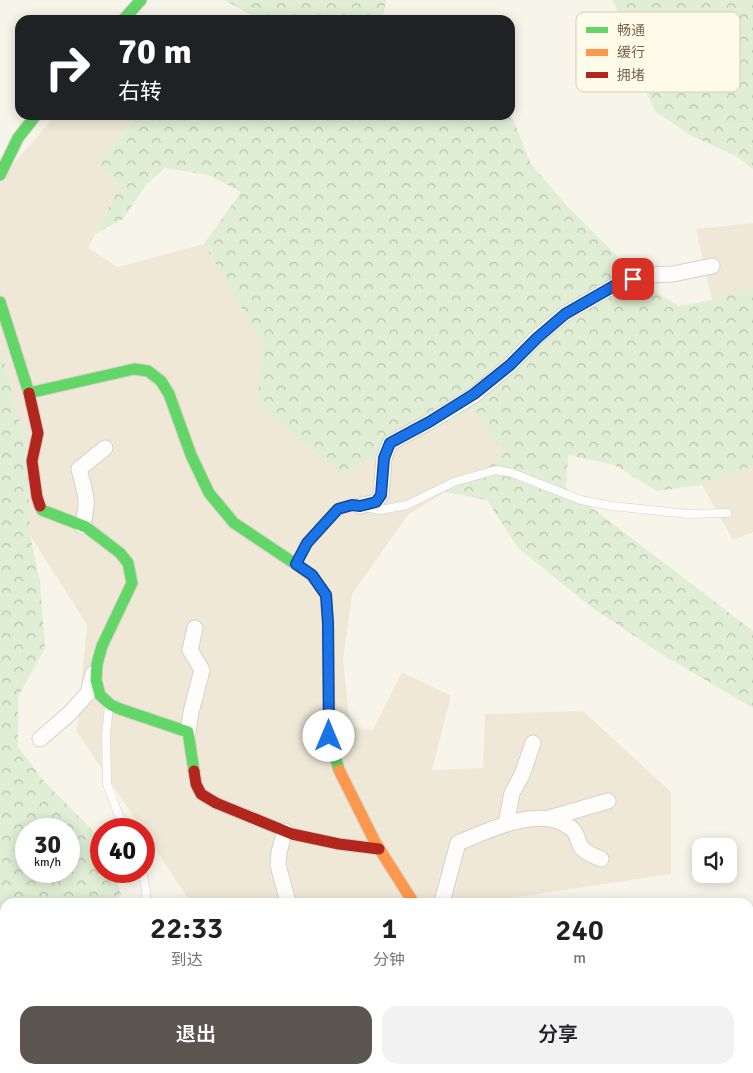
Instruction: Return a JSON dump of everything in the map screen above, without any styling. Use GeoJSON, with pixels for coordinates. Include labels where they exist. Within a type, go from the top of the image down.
{"type":"FeatureCollection","features":[{"type":"Feature","properties":{"kind":"street"},"geometry":{"type":"LineString","coordinates":[[128,15],[141,0]]}},
{"type":"Feature","properties":{"kind":"street"},"geometry":{"type":"LineString","coordinates":[[0,175],[18,138],[32,120]]}},
{"type":"Feature","properties":{"kind":"street"},"geometry":{"type":"LineString","coordinates":[[360,506],[376,502],[381,495],[384,458],[390,443],[429,422],[474,394],[510,365],[565,314],[619,283],[648,275],[673,274],[712,266]]}},
{"type":"Feature","properties":{"kind":"street"},"geometry":{"type":"LineString","coordinates":[[0,302],[28,393],[38,433],[32,461],[42,510],[82,526],[120,553],[128,563],[132,574],[132,583],[105,639],[95,665],[88,693],[69,714],[40,739]]}},
{"type":"Feature","properties":{"kind":"street"},"geometry":{"type":"LineString","coordinates":[[28,393],[134,369],[148,371],[161,381],[169,394],[191,456],[209,493],[234,523],[312,575],[326,595],[329,736],[336,764],[379,849],[410,898]]}},
{"type":"Feature","properties":{"kind":"street"},"geometry":{"type":"LineString","coordinates":[[82,526],[87,512],[88,501],[79,468],[105,448]]}},
{"type":"Feature","properties":{"kind":"street"},"geometry":{"type":"LineString","coordinates":[[194,628],[190,650],[202,670],[188,732],[196,784],[201,794],[216,803],[292,834],[339,844],[379,849]]}},
{"type":"Feature","properties":{"kind":"street"},"geometry":{"type":"LineString","coordinates":[[95,665],[99,693],[109,704],[170,724],[188,732]]}},
{"type":"Feature","properties":{"kind":"street"},"geometry":{"type":"LineString","coordinates":[[506,824],[512,793],[522,775],[533,743]]}},
{"type":"Feature","properties":{"kind":"street"},"geometry":{"type":"LineString","coordinates":[[443,898],[458,843],[512,822],[547,818],[608,801]]}},
{"type":"Feature","properties":{"kind":"street"},"geometry":{"type":"LineString","coordinates":[[547,818],[562,821],[575,830],[582,849],[601,859]]}},
{"type":"Feature","properties":{"kind":"street"},"geometry":{"type":"LineString","coordinates":[[285,831],[279,852],[278,865],[287,898]]}},
{"type":"Feature","properties":{"kind":"lane"},"geometry":{"type":"LineString","coordinates":[[296,564],[307,543],[338,509],[352,505],[381,510],[406,506],[454,482],[496,470],[512,472],[582,500],[612,506],[688,514],[727,512]]}},
{"type":"Feature","properties":{"kind":"lane"},"geometry":{"type":"LineString","coordinates":[[109,704],[106,735],[106,784],[120,818]]}},
{"type":"Feature","properties":{"kind":"lane"},"geometry":{"type":"LineString","coordinates":[[145,883],[146,898]]}},
{"type":"Feature","properties":{"kind":"shaded area"},"geometry":{"type":"Polygon","coordinates":[[[52,120],[135,120],[98,162],[120,186],[88,248],[118,267],[204,244],[263,345],[257,403],[340,474],[475,409],[504,455],[408,515],[352,594],[343,660],[350,727],[373,730],[402,672],[451,696],[432,770],[483,768],[485,714],[583,711],[671,792],[671,874],[512,898],[188,898],[155,849],[155,818],[135,818],[77,732],[87,625],[30,535],[27,449],[0,347],[0,179],[52,120]]]}},
{"type":"Feature","properties":{"kind":"shaded area"},"geometry":{"type":"Polygon","coordinates":[[[753,223],[753,288],[712,300],[696,229],[753,223]]]}},
{"type":"Feature","properties":{"kind":"shaded area"},"geometry":{"type":"Polygon","coordinates":[[[753,466],[753,532],[733,540],[702,485],[753,466]]]}},
{"type":"Feature","properties":{"kind":"green space"},"geometry":{"type":"Polygon","coordinates":[[[224,0],[386,0],[383,15],[251,15],[224,0]]]}},
{"type":"Feature","properties":{"kind":"green space"},"geometry":{"type":"Polygon","coordinates":[[[612,0],[753,0],[753,169],[736,156],[690,135],[656,112],[646,92],[740,92],[740,12],[618,12],[612,0]]]}},
{"type":"Feature","properties":{"kind":"green space"},"geometry":{"type":"Polygon","coordinates":[[[135,120],[514,120],[531,164],[567,206],[647,286],[678,306],[712,300],[753,288],[753,466],[702,485],[656,491],[615,465],[568,455],[566,488],[753,631],[753,708],[663,655],[590,606],[518,548],[487,500],[445,492],[504,455],[475,409],[340,474],[257,403],[263,345],[204,244],[241,192],[209,175],[165,168],[146,185],[123,219],[95,234],[120,186],[98,162],[135,120]]]}},
{"type":"Feature","properties":{"kind":"green space"},"geometry":{"type":"Polygon","coordinates":[[[0,347],[27,449],[30,535],[40,582],[45,648],[18,697],[18,747],[44,781],[90,828],[90,883],[117,883],[121,894],[118,898],[0,898],[0,347]]]}},
{"type":"Feature","properties":{"kind":"traffic: fast"},"geometry":{"type":"LineString","coordinates":[[128,15],[141,0]]}},
{"type":"Feature","properties":{"kind":"traffic: fast"},"geometry":{"type":"LineString","coordinates":[[0,175],[18,138],[32,120]]}},
{"type":"Feature","properties":{"kind":"traffic: fast"},"geometry":{"type":"LineString","coordinates":[[0,302],[29,393],[134,369],[148,371],[161,381],[169,394],[191,455],[209,493],[234,523],[312,575],[326,595],[329,736],[339,770]]}},
{"type":"Feature","properties":{"kind":"traffic: fast"},"geometry":{"type":"LineString","coordinates":[[40,506],[42,510],[86,527],[120,553],[128,563],[132,583],[102,646],[97,664],[96,680],[100,695],[111,705],[120,709],[188,732],[194,771]]}},
{"type":"Feature","properties":{"kind":"traffic: slow"},"geometry":{"type":"LineString","coordinates":[[339,770],[375,842],[410,898]]}},
{"type":"Feature","properties":{"kind":"traffic: jam"},"geometry":{"type":"LineString","coordinates":[[29,393],[38,433],[32,461],[40,506]]}},
{"type":"Feature","properties":{"kind":"traffic: jam"},"geometry":{"type":"LineString","coordinates":[[194,771],[196,784],[201,794],[216,803],[292,834],[339,844],[379,849]]}},
{"type":"Feature","properties":{"kind":"route"},"geometry":{"type":"LineString","coordinates":[[329,736],[326,595],[312,575],[296,564],[307,543],[338,509],[376,502],[381,495],[384,458],[390,443],[429,422],[474,394],[510,365],[565,314],[619,283],[633,279]]}}]}
